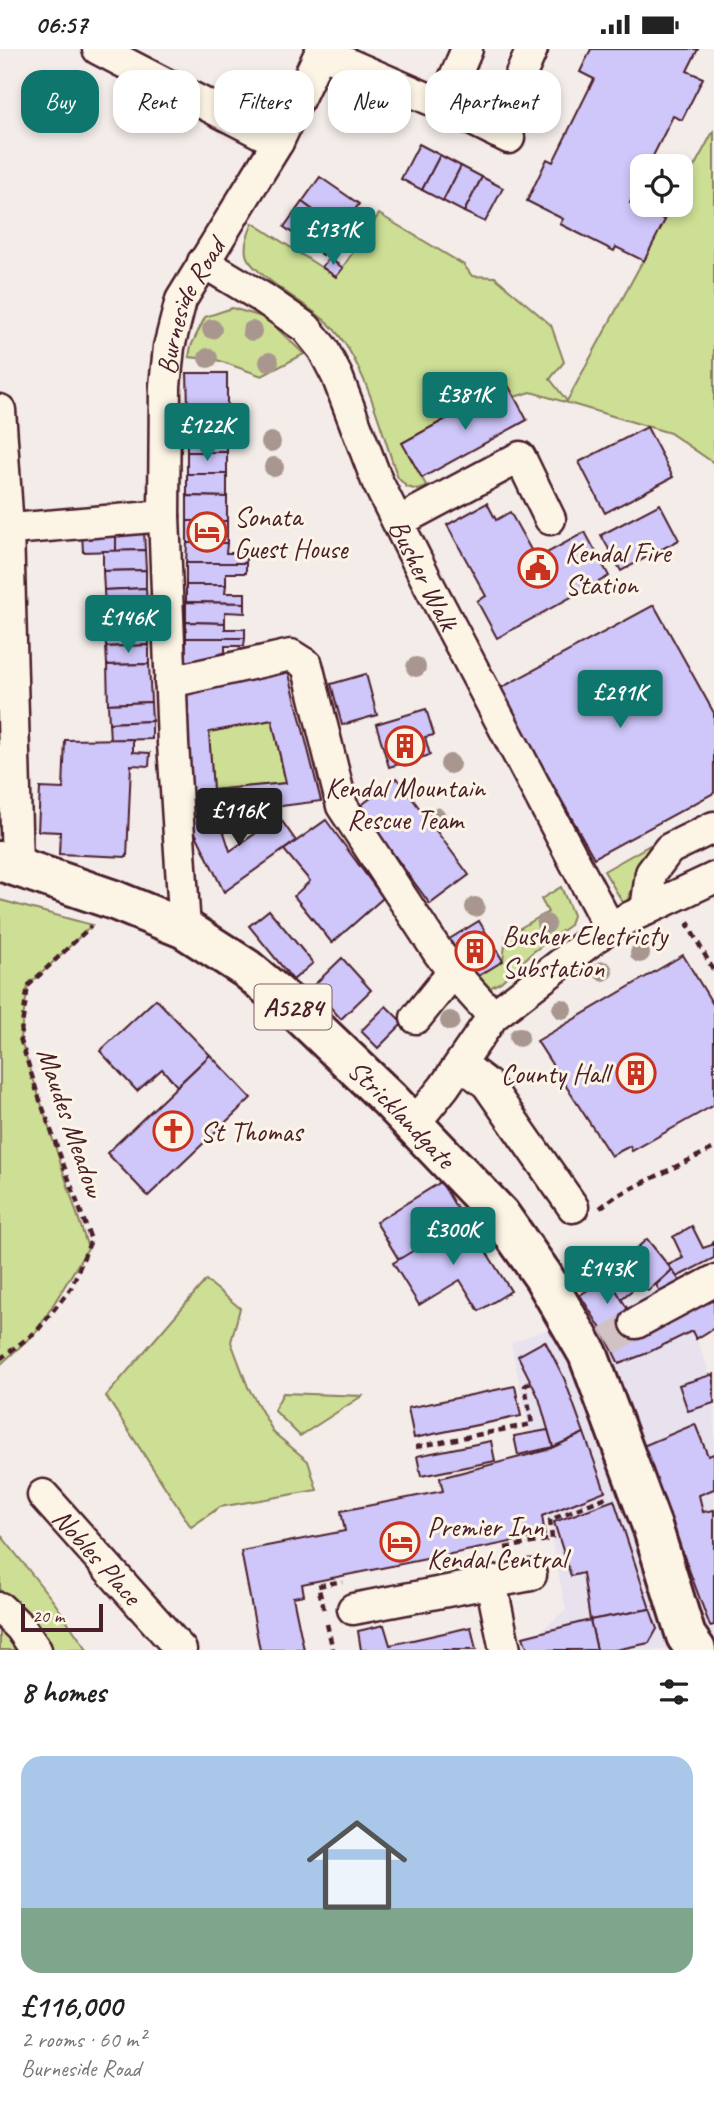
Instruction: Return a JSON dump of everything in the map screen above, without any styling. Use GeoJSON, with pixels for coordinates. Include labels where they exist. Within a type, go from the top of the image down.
{"type":"FeatureCollection","features":[{"type":"Feature","properties":{"kind":"highway","name":"A5284"},"geometry":{"type":"LineString","coordinates":[[9,864],[114,900],[185,929]]}},
{"type":"Feature","properties":{"kind":"highway","name":"Stricklandgate"},"geometry":{"type":"LineString","coordinates":[[185,929],[247,969],[297,1011],[414,1124],[500,1215],[598,1347],[636,1486],[653,1529],[686,1636],[696,1650]]}},
{"type":"Feature","properties":{"kind":"street"},"geometry":{"type":"LineString","coordinates":[[98,49],[278,142]]}},
{"type":"Feature","properties":{"kind":"street"},"geometry":{"type":"LineString","coordinates":[[458,70],[467,49]]}},
{"type":"Feature","properties":{"kind":"street"},"geometry":{"type":"LineString","coordinates":[[525,70],[532,49]]}},
{"type":"Feature","properties":{"kind":"street"},"geometry":{"type":"LineString","coordinates":[[322,51],[425,97]]}},
{"type":"Feature","properties":{"kind":"street","name":"Burneside Road"},"geometry":{"type":"LineString","coordinates":[[185,929],[170,682],[164,516],[165,386],[169,347],[181,300],[278,142],[322,51]]}},
{"type":"Feature","properties":{"kind":"street","name":"Busher Walk"},"geometry":{"type":"LineString","coordinates":[[203,261],[306,328],[323,349],[337,376],[377,481],[609,927]]}},
{"type":"Feature","properties":{"kind":"street"},"geometry":{"type":"LineString","coordinates":[[0,409],[9,864]]}},
{"type":"Feature","properties":{"kind":"street"},"geometry":{"type":"LineString","coordinates":[[398,522],[520,457],[550,519]]}},
{"type":"Feature","properties":{"kind":"street"},"geometry":{"type":"LineString","coordinates":[[4,529],[164,516]]}},
{"type":"Feature","properties":{"kind":"street"},"geometry":{"type":"LineString","coordinates":[[170,682],[290,655],[307,665],[342,806],[453,972],[493,1016]]}},
{"type":"Feature","properties":{"kind":"street"},"geometry":{"type":"LineString","coordinates":[[646,910],[651,873],[669,849],[714,827]]}},
{"type":"Feature","properties":{"kind":"street"},"geometry":{"type":"LineString","coordinates":[[414,1124],[461,1064],[493,1016],[609,927],[714,878]]}},
{"type":"Feature","properties":{"kind":"street"},"geometry":{"type":"LineString","coordinates":[[416,1018],[453,972]]}},
{"type":"Feature","properties":{"kind":"street"},"geometry":{"type":"LineString","coordinates":[[461,1064],[487,1084],[584,1210]]}},
{"type":"Feature","properties":{"kind":"street"},"geometry":{"type":"LineString","coordinates":[[636,1323],[714,1281]]}},
{"type":"Feature","properties":{"kind":"street","name":"Nobles Place"},"geometry":{"type":"LineString","coordinates":[[43,1495],[181,1650]]}},
{"type":"Feature","properties":{"kind":"street"},"geometry":{"type":"LineString","coordinates":[[349,1595],[491,1582],[531,1575]]}},
{"type":"Feature","properties":{"kind":"street"},"geometry":{"type":"LineString","coordinates":[[491,1582],[505,1650]]}},
{"type":"Feature","properties":{"kind":"street"},"geometry":{"type":"LineString","coordinates":[[0,1608],[20,1627],[36,1650]]}},
{"type":"Feature","properties":{"kind":"path","name":"Maudes Meadow"},"geometry":{"type":"LineString","coordinates":[[0,1359],[37,1331],[71,1288],[91,1240],[20,1038],[28,986],[77,941],[114,900]]}},
{"type":"Feature","properties":{"kind":"path"},"geometry":{"type":"LineString","coordinates":[[696,920],[688,925],[714,971]]}},
{"type":"Feature","properties":{"kind":"path"},"geometry":{"type":"LineString","coordinates":[[584,1210],[714,1148]]}},
{"type":"Feature","properties":{"kind":"path"},"geometry":{"type":"LineString","coordinates":[[416,1447],[532,1424],[525,1385],[531,1382]]}},
{"type":"Feature","properties":{"kind":"path"},"geometry":{"type":"LineString","coordinates":[[500,1549],[552,1539],[550,1520],[636,1486]]}},
{"type":"Feature","properties":{"kind":"path"},"geometry":{"type":"LineString","coordinates":[[333,1650],[318,1586],[349,1595]]}},
{"type":"Feature","properties":{"kind":"shaded area"},"geometry":{"type":"Polygon","coordinates":[[[675,1281],[714,1385],[714,1650],[517,1650],[566,1610],[511,1343],[675,1281]]]}},
{"type":"Feature","properties":{"kind":"green space"},"geometry":{"type":"Polygon","coordinates":[[[714,130],[714,463],[670,433],[531,392],[514,397],[507,385],[403,443],[427,487],[418,490],[407,487],[398,478],[363,378],[343,341],[323,319],[258,271],[246,254],[246,242],[253,223],[336,277],[379,214],[464,265],[472,276],[495,277],[551,325],[564,362],[550,379],[567,401],[667,217],[693,217],[693,169],[714,130]]]}},
{"type":"Feature","properties":{"kind":"green space"},"geometry":{"type":"Polygon","coordinates":[[[232,308],[266,318],[304,354],[262,376],[217,360],[189,357],[191,346],[205,317],[232,308]]]}},
{"type":"Feature","properties":{"kind":"green space"},"geometry":{"type":"Polygon","coordinates":[[[272,720],[286,783],[213,790],[209,732],[272,720]]]}},
{"type":"Feature","properties":{"kind":"green space"},"geometry":{"type":"Polygon","coordinates":[[[650,845],[625,906],[604,871],[650,845]]]}},
{"type":"Feature","properties":{"kind":"green space"},"geometry":{"type":"Polygon","coordinates":[[[561,887],[573,915],[570,925],[533,952],[501,982],[488,989],[470,981],[503,961],[506,936],[548,912],[541,899],[561,887]]]}},
{"type":"Feature","properties":{"kind":"green space"},"geometry":{"type":"Polygon","coordinates":[[[0,900],[92,925],[28,986],[20,1038],[88,1248],[37,1331],[0,1365],[0,900]]]}},
{"type":"Feature","properties":{"kind":"green space"},"geometry":{"type":"Polygon","coordinates":[[[206,1280],[240,1308],[231,1342],[248,1387],[274,1433],[308,1461],[317,1490],[220,1507],[191,1527],[106,1396],[206,1280]]]}},
{"type":"Feature","properties":{"kind":"green space"},"geometry":{"type":"Polygon","coordinates":[[[283,1393],[362,1396],[300,1436],[274,1410],[283,1393]]]}},
{"type":"Feature","properties":{"kind":"green space"},"geometry":{"type":"Polygon","coordinates":[[[0,1534],[54,1602],[87,1650],[0,1650],[0,1534]]]}},
{"type":"Feature","properties":{"kind":"building"},"geometry":{"type":"Polygon","coordinates":[[[591,49],[698,49],[687,71],[703,78],[682,120],[673,116],[654,154],[630,154],[630,217],[659,217],[665,220],[644,261],[616,247],[614,251],[560,224],[563,219],[527,201],[547,159],[553,162],[594,79],[580,72],[591,49]]]}},
{"type":"Feature","properties":{"kind":"building"},"geometry":{"type":"Polygon","coordinates":[[[419,144],[440,155],[422,190],[401,179],[419,144]]]}},
{"type":"Feature","properties":{"kind":"building"},"geometry":{"type":"Polygon","coordinates":[[[440,155],[461,166],[443,201],[422,190],[440,155]]]}},
{"type":"Feature","properties":{"kind":"building"},"geometry":{"type":"Polygon","coordinates":[[[461,166],[482,177],[464,212],[443,201],[461,166]]]}},
{"type":"Feature","properties":{"kind":"building"},"geometry":{"type":"Polygon","coordinates":[[[320,177],[359,204],[348,219],[340,213],[332,224],[302,202],[320,177]]]}},
{"type":"Feature","properties":{"kind":"building"},"geometry":{"type":"Polygon","coordinates":[[[482,177],[503,188],[485,222],[464,212],[482,177]]]}},
{"type":"Feature","properties":{"kind":"building"},"geometry":{"type":"Polygon","coordinates":[[[302,202],[332,224],[323,237],[331,243],[323,255],[284,227],[302,202]]]}},
{"type":"Feature","properties":{"kind":"building"},"geometry":{"type":"Polygon","coordinates":[[[329,258],[343,268],[336,277],[322,267],[329,258]]]}},
{"type":"Feature","properties":{"kind":"building"},"geometry":{"type":"Polygon","coordinates":[[[187,373],[227,373],[227,407],[188,407],[187,373]]]}},
{"type":"Feature","properties":{"kind":"building"},"geometry":{"type":"Polygon","coordinates":[[[508,385],[527,420],[422,478],[402,443],[508,385]]]}},
{"type":"Feature","properties":{"kind":"building"},"geometry":{"type":"Polygon","coordinates":[[[188,407],[227,407],[227,430],[187,430],[188,407]]]}},
{"type":"Feature","properties":{"kind":"building"},"geometry":{"type":"Polygon","coordinates":[[[647,427],[673,477],[605,513],[579,462],[647,427]]]}},
{"type":"Feature","properties":{"kind":"building"},"geometry":{"type":"Polygon","coordinates":[[[187,430],[227,430],[227,452],[187,452],[187,430]]]}},
{"type":"Feature","properties":{"kind":"building"},"geometry":{"type":"Polygon","coordinates":[[[187,452],[227,452],[227,474],[187,474],[187,452]]]}},
{"type":"Feature","properties":{"kind":"building"},"geometry":{"type":"Polygon","coordinates":[[[187,474],[227,474],[227,497],[187,496],[187,474]]]}},
{"type":"Feature","properties":{"kind":"building"},"geometry":{"type":"Polygon","coordinates":[[[187,496],[227,497],[227,521],[187,521],[187,496]]]}},
{"type":"Feature","properties":{"kind":"building","name":"Kendal Fire Station"},"geometry":{"type":"Polygon","coordinates":[[[487,503],[496,520],[510,512],[536,559],[585,532],[609,576],[497,638],[477,601],[486,596],[447,525],[487,503]]]}},
{"type":"Feature","properties":{"kind":"building"},"geometry":{"type":"Polygon","coordinates":[[[660,504],[679,540],[621,571],[601,535],[660,504]]]}},
{"type":"Feature","properties":{"kind":"building","name":"Sonata Guest House"},"geometry":{"type":"Polygon","coordinates":[[[187,521],[227,521],[227,543],[187,543],[187,521]]]}},
{"type":"Feature","properties":{"kind":"building"},"geometry":{"type":"Polygon","coordinates":[[[116,531],[144,531],[145,550],[116,551],[116,531]]]}},
{"type":"Feature","properties":{"kind":"building"},"geometry":{"type":"Polygon","coordinates":[[[116,531],[116,551],[83,552],[82,533],[116,531]]]}},
{"type":"Feature","properties":{"kind":"building"},"geometry":{"type":"Polygon","coordinates":[[[187,543],[227,543],[226,553],[246,553],[246,563],[186,563],[187,543]]]}},
{"type":"Feature","properties":{"kind":"building"},"geometry":{"type":"Polygon","coordinates":[[[145,550],[146,570],[103,571],[103,551],[145,550]]]}},
{"type":"Feature","properties":{"kind":"building"},"geometry":{"type":"Polygon","coordinates":[[[186,563],[246,563],[246,573],[226,573],[226,585],[186,585],[186,563]]]}},
{"type":"Feature","properties":{"kind":"building"},"geometry":{"type":"Polygon","coordinates":[[[146,570],[146,588],[104,590],[103,571],[146,570]]]}},
{"type":"Feature","properties":{"kind":"building"},"geometry":{"type":"Polygon","coordinates":[[[186,585],[226,585],[225,593],[245,593],[245,603],[186,602],[186,585]]]}},
{"type":"Feature","properties":{"kind":"building"},"geometry":{"type":"Polygon","coordinates":[[[146,588],[147,608],[105,609],[104,590],[146,588]]]}},
{"type":"Feature","properties":{"kind":"building"},"geometry":{"type":"Polygon","coordinates":[[[186,602],[245,603],[245,613],[225,612],[225,623],[186,622],[186,602]]]}},
{"type":"Feature","properties":{"kind":"building"},"geometry":{"type":"Polygon","coordinates":[[[654,605],[714,713],[714,793],[594,858],[499,689],[654,605]]]}},
{"type":"Feature","properties":{"kind":"building"},"geometry":{"type":"Polygon","coordinates":[[[147,608],[148,626],[105,628],[105,609],[147,608]]]}},
{"type":"Feature","properties":{"kind":"building"},"geometry":{"type":"Polygon","coordinates":[[[186,622],[225,623],[225,629],[245,629],[245,638],[186,638],[186,622]]]}},
{"type":"Feature","properties":{"kind":"building"},"geometry":{"type":"Polygon","coordinates":[[[148,626],[149,645],[106,647],[105,628],[148,626]]]}},
{"type":"Feature","properties":{"kind":"building"},"geometry":{"type":"Polygon","coordinates":[[[186,638],[245,638],[244,646],[225,646],[225,653],[185,664],[186,638]]]}},
{"type":"Feature","properties":{"kind":"building"},"geometry":{"type":"Polygon","coordinates":[[[149,645],[149,664],[107,665],[106,647],[149,645]]]}},
{"type":"Feature","properties":{"kind":"building"},"geometry":{"type":"Polygon","coordinates":[[[149,664],[151,702],[108,704],[107,665],[149,664]]]}},
{"type":"Feature","properties":{"kind":"building"},"geometry":{"type":"Polygon","coordinates":[[[288,670],[321,801],[188,818],[178,694],[288,670]],[[272,720],[209,732],[213,790],[286,783],[272,720]]]}},
{"type":"Feature","properties":{"kind":"building"},"geometry":{"type":"Polygon","coordinates":[[[366,674],[377,715],[342,725],[331,684],[366,674]]]}},
{"type":"Feature","properties":{"kind":"building"},"geometry":{"type":"Polygon","coordinates":[[[151,702],[152,721],[109,723],[108,704],[151,702]]]}},
{"type":"Feature","properties":{"kind":"building","name":"Kendal Mountain Rescue Team"},"geometry":{"type":"Polygon","coordinates":[[[426,709],[434,735],[425,737],[430,755],[389,767],[376,724],[426,709]]]}},
{"type":"Feature","properties":{"kind":"building"},"geometry":{"type":"Polygon","coordinates":[[[152,721],[152,739],[110,740],[109,723],[152,721]]]}},
{"type":"Feature","properties":{"kind":"building"},"geometry":{"type":"Polygon","coordinates":[[[133,739],[133,752],[150,753],[149,766],[131,765],[127,857],[59,854],[60,832],[38,831],[40,788],[63,789],[65,740],[133,739]]]}},
{"type":"Feature","properties":{"kind":"building"},"geometry":{"type":"Polygon","coordinates":[[[397,778],[469,875],[430,904],[359,807],[397,778]]]}},
{"type":"Feature","properties":{"kind":"building"},"geometry":{"type":"Polygon","coordinates":[[[218,814],[230,851],[279,817],[296,841],[224,892],[188,818],[218,814]]]}},
{"type":"Feature","properties":{"kind":"building"},"geometry":{"type":"Polygon","coordinates":[[[326,820],[383,898],[332,943],[294,896],[310,881],[284,850],[326,820]]]}},
{"type":"Feature","properties":{"kind":"building"},"geometry":{"type":"Polygon","coordinates":[[[269,910],[313,963],[293,980],[249,926],[269,910]]]}},
{"type":"Feature","properties":{"kind":"building","name":"Busher Electricty Substation"},"geometry":{"type":"Polygon","coordinates":[[[479,921],[503,961],[470,981],[446,941],[479,921]]]}},
{"type":"Feature","properties":{"kind":"building","name":"County Hall"},"geometry":{"type":"Polygon","coordinates":[[[683,955],[714,1006],[714,1105],[632,1151],[630,1146],[611,1156],[537,1041],[683,955]]]}},
{"type":"Feature","properties":{"kind":"building"},"geometry":{"type":"Polygon","coordinates":[[[342,958],[371,990],[341,1019],[312,987],[342,958]]]}},
{"type":"Feature","properties":{"kind":"building"},"geometry":{"type":"Polygon","coordinates":[[[156,999],[210,1055],[177,1086],[162,1069],[137,1091],[100,1051],[156,999]]]}},
{"type":"Feature","properties":{"kind":"building"},"geometry":{"type":"Polygon","coordinates":[[[386,1006],[403,1023],[378,1048],[361,1031],[386,1006]]]}},
{"type":"Feature","properties":{"kind":"building","name":"St Thomas"},"geometry":{"type":"Polygon","coordinates":[[[210,1055],[251,1098],[148,1196],[107,1153],[210,1055]]]}},
{"type":"Feature","properties":{"kind":"building"},"geometry":{"type":"Polygon","coordinates":[[[441,1182],[464,1220],[399,1260],[376,1222],[441,1182]]]}},
{"type":"Feature","properties":{"kind":"building"},"geometry":{"type":"Polygon","coordinates":[[[470,1216],[486,1242],[482,1245],[511,1291],[479,1311],[460,1280],[419,1305],[393,1263],[470,1216]]]}},
{"type":"Feature","properties":{"kind":"building"},"geometry":{"type":"Polygon","coordinates":[[[692,1226],[703,1248],[712,1245],[714,1240],[714,1258],[677,1277],[668,1265],[683,1258],[673,1237],[692,1226]]]}},
{"type":"Feature","properties":{"kind":"building"},"geometry":{"type":"Polygon","coordinates":[[[647,1239],[672,1270],[648,1291],[640,1284],[621,1299],[608,1277],[630,1259],[628,1256],[647,1239]]]}},
{"type":"Feature","properties":{"kind":"building"},"geometry":{"type":"Polygon","coordinates":[[[672,1270],[685,1288],[665,1300],[656,1285],[672,1270]]]}},
{"type":"Feature","properties":{"kind":"building"},"geometry":{"type":"Polygon","coordinates":[[[608,1277],[633,1318],[605,1335],[580,1295],[608,1277]]]}},
{"type":"Feature","properties":{"kind":"building"},"geometry":{"type":"Polygon","coordinates":[[[705,1290],[714,1303],[714,1328],[696,1339],[692,1331],[619,1364],[605,1335],[633,1318],[705,1290]]]}},
{"type":"Feature","properties":{"kind":"building"},"geometry":{"type":"Polygon","coordinates":[[[545,1341],[564,1378],[584,1433],[553,1447],[539,1398],[518,1356],[545,1341]]]}},
{"type":"Feature","properties":{"kind":"building"},"geometry":{"type":"Polygon","coordinates":[[[714,1374],[714,1403],[688,1411],[679,1385],[714,1374]]]}},
{"type":"Feature","properties":{"kind":"building"},"geometry":{"type":"Polygon","coordinates":[[[515,1386],[521,1416],[414,1438],[408,1408],[515,1386]]]}},
{"type":"Feature","properties":{"kind":"building"},"geometry":{"type":"Polygon","coordinates":[[[695,1424],[708,1456],[714,1454],[714,1489],[699,1495],[703,1512],[714,1510],[714,1625],[710,1626],[643,1446],[695,1424]]]}},
{"type":"Feature","properties":{"kind":"building"},"geometry":{"type":"Polygon","coordinates":[[[548,1430],[553,1447],[518,1455],[514,1436],[548,1430]]]}},
{"type":"Feature","properties":{"kind":"building","name":"Premier Inn Kendal Central"},"geometry":{"type":"Polygon","coordinates":[[[584,1433],[605,1491],[542,1516],[545,1535],[302,1584],[304,1595],[293,1597],[304,1650],[260,1650],[241,1551],[345,1531],[341,1511],[443,1491],[440,1478],[547,1450],[584,1433]]]}},
{"type":"Feature","properties":{"kind":"building"},"geometry":{"type":"Polygon","coordinates":[[[491,1441],[495,1461],[421,1476],[417,1456],[491,1441]]]}},
{"type":"Feature","properties":{"kind":"building"},"geometry":{"type":"Polygon","coordinates":[[[614,1500],[650,1609],[590,1620],[583,1573],[571,1576],[554,1522],[614,1500]]]}},
{"type":"Feature","properties":{"kind":"building"},"geometry":{"type":"Polygon","coordinates":[[[650,1609],[657,1629],[649,1643],[615,1650],[597,1650],[590,1620],[650,1609]]]}},
{"type":"Feature","properties":{"kind":"building"},"geometry":{"type":"Polygon","coordinates":[[[590,1620],[597,1650],[528,1650],[523,1637],[590,1620]]]}},
{"type":"Feature","properties":{"kind":"building"},"geometry":{"type":"Polygon","coordinates":[[[384,1625],[390,1645],[471,1627],[476,1650],[361,1650],[358,1631],[384,1625]]]}},
{"type":"Feature","properties":{"kind":"tunnel"},"geometry":{"type":"LineString","coordinates":[[608,1341],[636,1323]]}},
{"type":"Feature","properties":{"kind":"place","name":"Sonata Guest House"},"geometry":{"type":"Point","coordinates":[207,532]}},
{"type":"Feature","properties":{"kind":"place","name":"Kendal Fire Station"},"geometry":{"type":"Point","coordinates":[538,568]}},
{"type":"Feature","properties":{"kind":"place","name":"Kendal Mountain Rescue Team"},"geometry":{"type":"Point","coordinates":[405,746]}},
{"type":"Feature","properties":{"kind":"place","name":"Busher Electricty Substation"},"geometry":{"type":"Point","coordinates":[475,951]}},
{"type":"Feature","properties":{"kind":"place","name":"County Hall"},"geometry":{"type":"Point","coordinates":[636,1073]}},
{"type":"Feature","properties":{"kind":"place","name":"St Thomas"},"geometry":{"type":"Point","coordinates":[173,1131]}},
{"type":"Feature","properties":{"kind":"place","name":"Premier Inn Kendal Central"},"geometry":{"type":"Point","coordinates":[400,1542]}}]}
